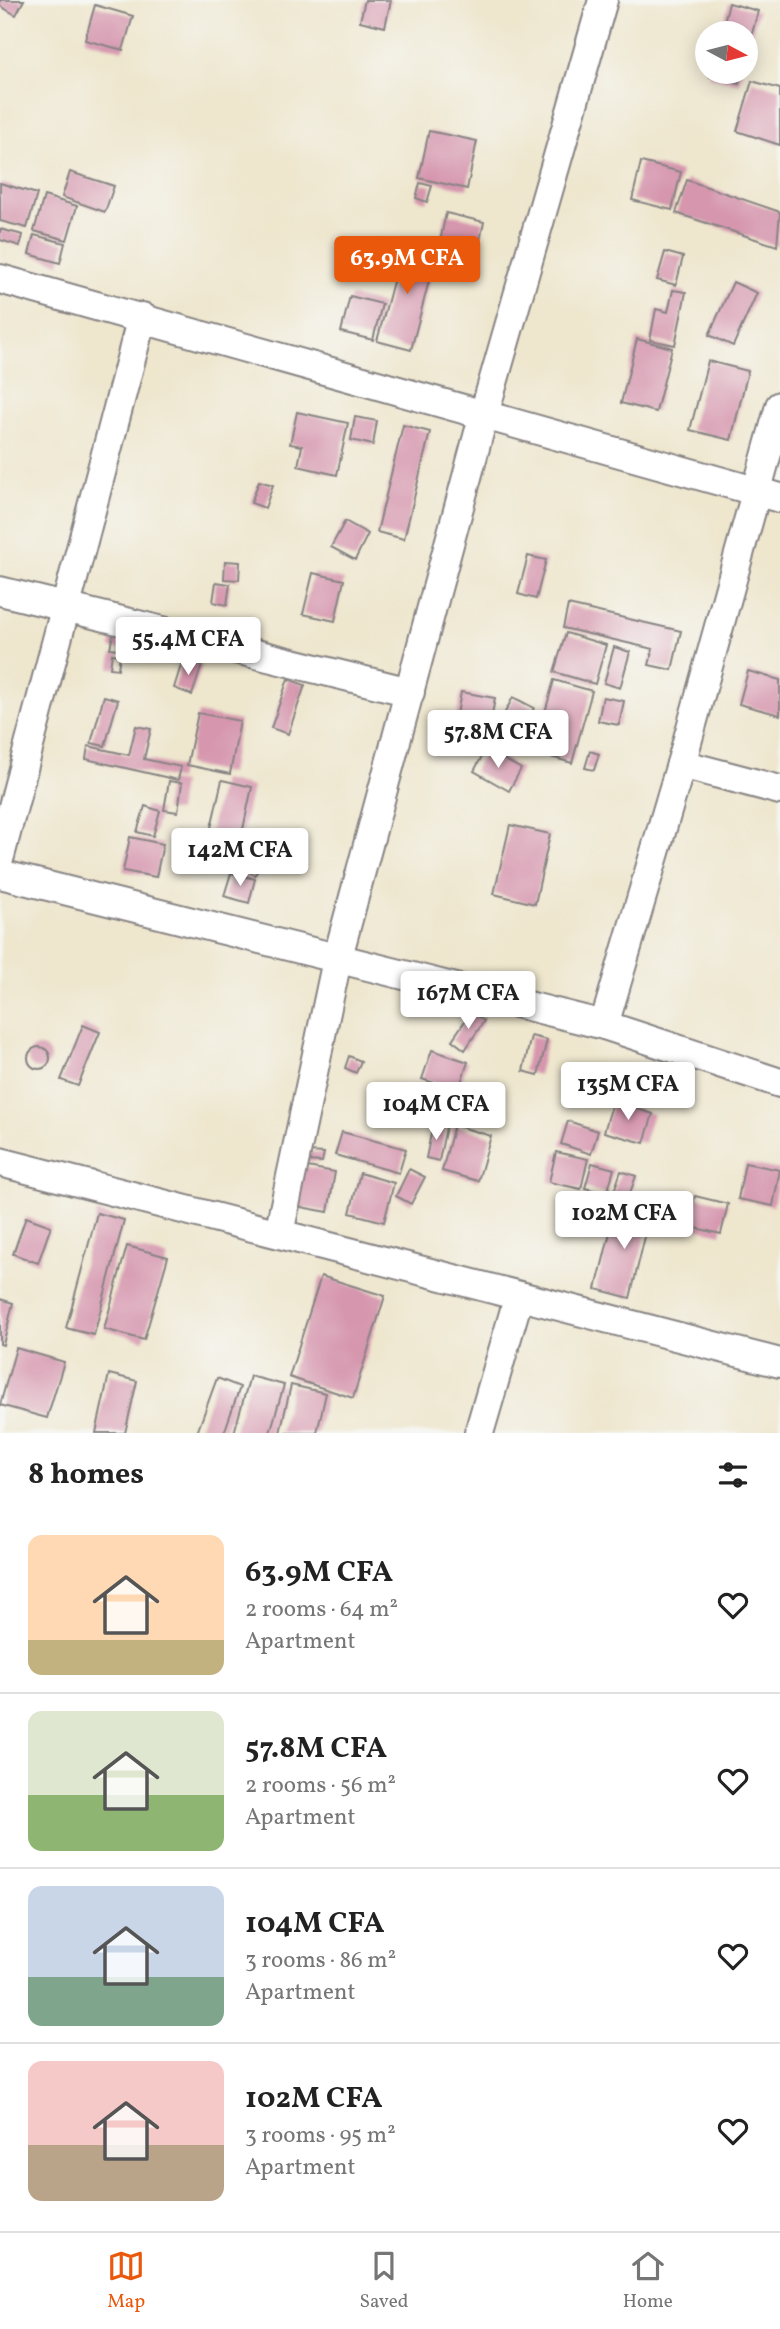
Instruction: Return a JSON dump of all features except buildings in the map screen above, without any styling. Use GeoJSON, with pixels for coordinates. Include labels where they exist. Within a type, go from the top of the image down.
{"type":"FeatureCollection","features":[{"type":"Feature","properties":{"kind":"street"},"geometry":{"type":"LineString","coordinates":[[279,1233],[337,960],[484,414],[603,0]]}},
{"type":"Feature","properties":{"kind":"street"},"geometry":{"type":"LineString","coordinates":[[0,279],[768,494]]}},
{"type":"Feature","properties":{"kind":"street"},"geometry":{"type":"LineString","coordinates":[[0,856],[142,317]]}},
{"type":"Feature","properties":{"kind":"street"},"geometry":{"type":"LineString","coordinates":[[604,1025],[681,764],[768,494],[780,406]]}},
{"type":"Feature","properties":{"kind":"street"},"geometry":{"type":"LineString","coordinates":[[0,591],[411,692]]}},
{"type":"Feature","properties":{"kind":"street"},"geometry":{"type":"LineString","coordinates":[[681,764],[780,790]]}},
{"type":"Feature","properties":{"kind":"street"},"geometry":{"type":"LineString","coordinates":[[0,874],[604,1025],[780,1083]]}},
{"type":"Feature","properties":{"kind":"street"},"geometry":{"type":"LineString","coordinates":[[0,1162],[780,1363]]}},
{"type":"Feature","properties":{"kind":"street"},"geometry":{"type":"LineString","coordinates":[[479,1433],[519,1296]]}}]}
